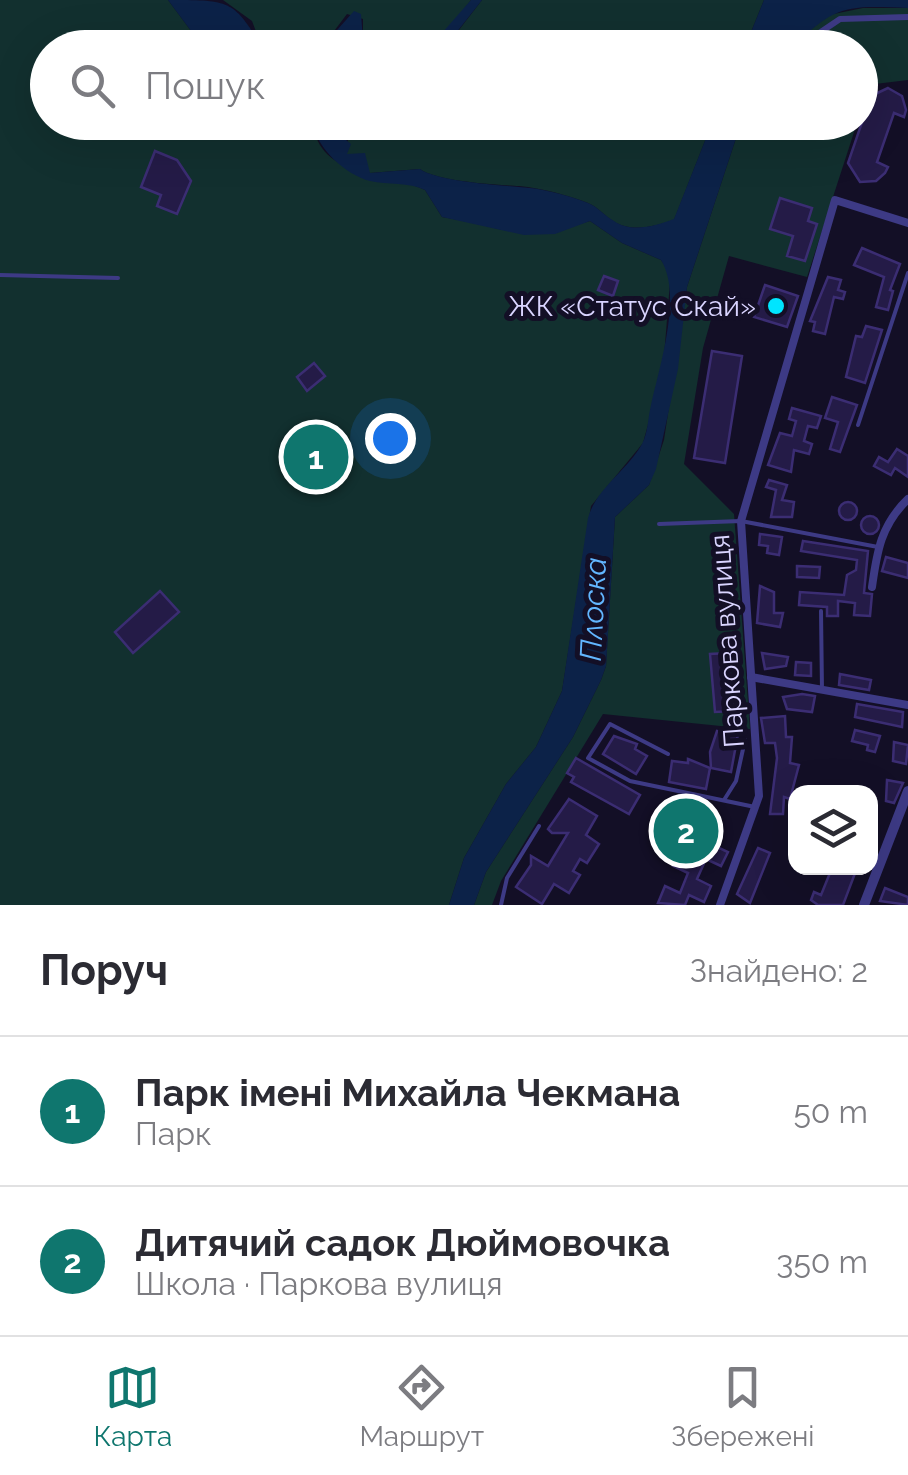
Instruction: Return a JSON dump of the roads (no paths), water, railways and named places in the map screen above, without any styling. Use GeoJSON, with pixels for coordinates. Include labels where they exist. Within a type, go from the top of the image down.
{"type":"FeatureCollection","features":[{"type":"Feature","properties":{"kind":"street"},"geometry":{"type":"LineString","coordinates":[[824,30],[840,19],[908,17]]}},
{"type":"Feature","properties":{"kind":"street","name":"Паркова вулиця"},"geometry":{"type":"LineString","coordinates":[[720,905],[756,807],[759,781],[741,521],[835,200],[908,223]]}},
{"type":"Feature","properties":{"kind":"street"},"geometry":{"type":"LineString","coordinates":[[872,587],[878,547],[887,521],[908,499]]}},
{"type":"Feature","properties":{"kind":"street"},"geometry":{"type":"LineString","coordinates":[[751,677],[908,705]]}},
{"type":"Feature","properties":{"kind":"street"},"geometry":{"type":"LineString","coordinates":[[864,905],[908,792]]}},
{"type":"Feature","properties":{"kind":"lane"},"geometry":{"type":"LineString","coordinates":[[858,425],[908,273]]}},
{"type":"Feature","properties":{"kind":"lane"},"geometry":{"type":"LineString","coordinates":[[0,275],[118,278]]}},
{"type":"Feature","properties":{"kind":"lane"},"geometry":{"type":"LineString","coordinates":[[659,524],[741,521],[878,547]]}},
{"type":"Feature","properties":{"kind":"lane"},"geometry":{"type":"LineString","coordinates":[[821,611],[822,690]]}},
{"type":"Feature","properties":{"kind":"lane"},"geometry":{"type":"LineString","coordinates":[[668,754],[610,724],[588,758],[630,780],[756,807]]}},
{"type":"Feature","properties":{"kind":"lane"},"geometry":{"type":"LineString","coordinates":[[724,800],[736,781],[745,740]]}},
{"type":"Feature","properties":{"kind":"lane"},"geometry":{"type":"LineString","coordinates":[[501,905],[507,878],[539,826]]}},
{"type":"Feature","properties":{"kind":"water"},"geometry":{"type":"Polygon","coordinates":[[[168,0],[218,2],[236,11],[251,30],[190,30],[168,0]]]}},
{"type":"Feature","properties":{"kind":"water"},"geometry":{"type":"Polygon","coordinates":[[[471,0],[482,0],[458,30],[445,30],[471,0]]]}},
{"type":"Feature","properties":{"kind":"water"},"geometry":{"type":"Polygon","coordinates":[[[764,0],[908,0],[908,8],[842,11],[812,30],[752,30],[764,0]]]}},
{"type":"Feature","properties":{"kind":"water"},"geometry":{"type":"Polygon","coordinates":[[[354,11],[361,14],[362,30],[337,30],[354,11]]]}},
{"type":"Feature","properties":{"kind":"water","name":"Плоска"},"geometry":{"type":"Polygon","coordinates":[[[346,140],[351,144],[347,154],[365,153],[370,173],[420,169],[452,179],[545,190],[588,203],[621,225],[636,227],[674,219],[705,140],[735,140],[687,287],[678,369],[656,469],[649,485],[615,517],[606,666],[573,737],[486,872],[474,905],[449,905],[464,858],[506,784],[536,747],[562,691],[592,507],[636,454],[646,435],[670,312],[667,275],[661,260],[622,243],[590,221],[555,234],[524,235],[442,217],[425,190],[361,178],[342,167],[320,142],[346,140]]]}},
{"type":"Feature","properties":{"kind":"place","name":"ЖК «Статус Скай»"},"geometry":{"type":"Point","coordinates":[776,306]}},
{"type":"Feature","properties":{"kind":"place","name":"Парк імені Михайла Чекмана"},"geometry":{"type":"Point","coordinates":[316,457]}},
{"type":"Feature","properties":{"kind":"place","name":"Дитячий садок Дюймовочка"},"geometry":{"type":"Point","coordinates":[686,831]}}]}
